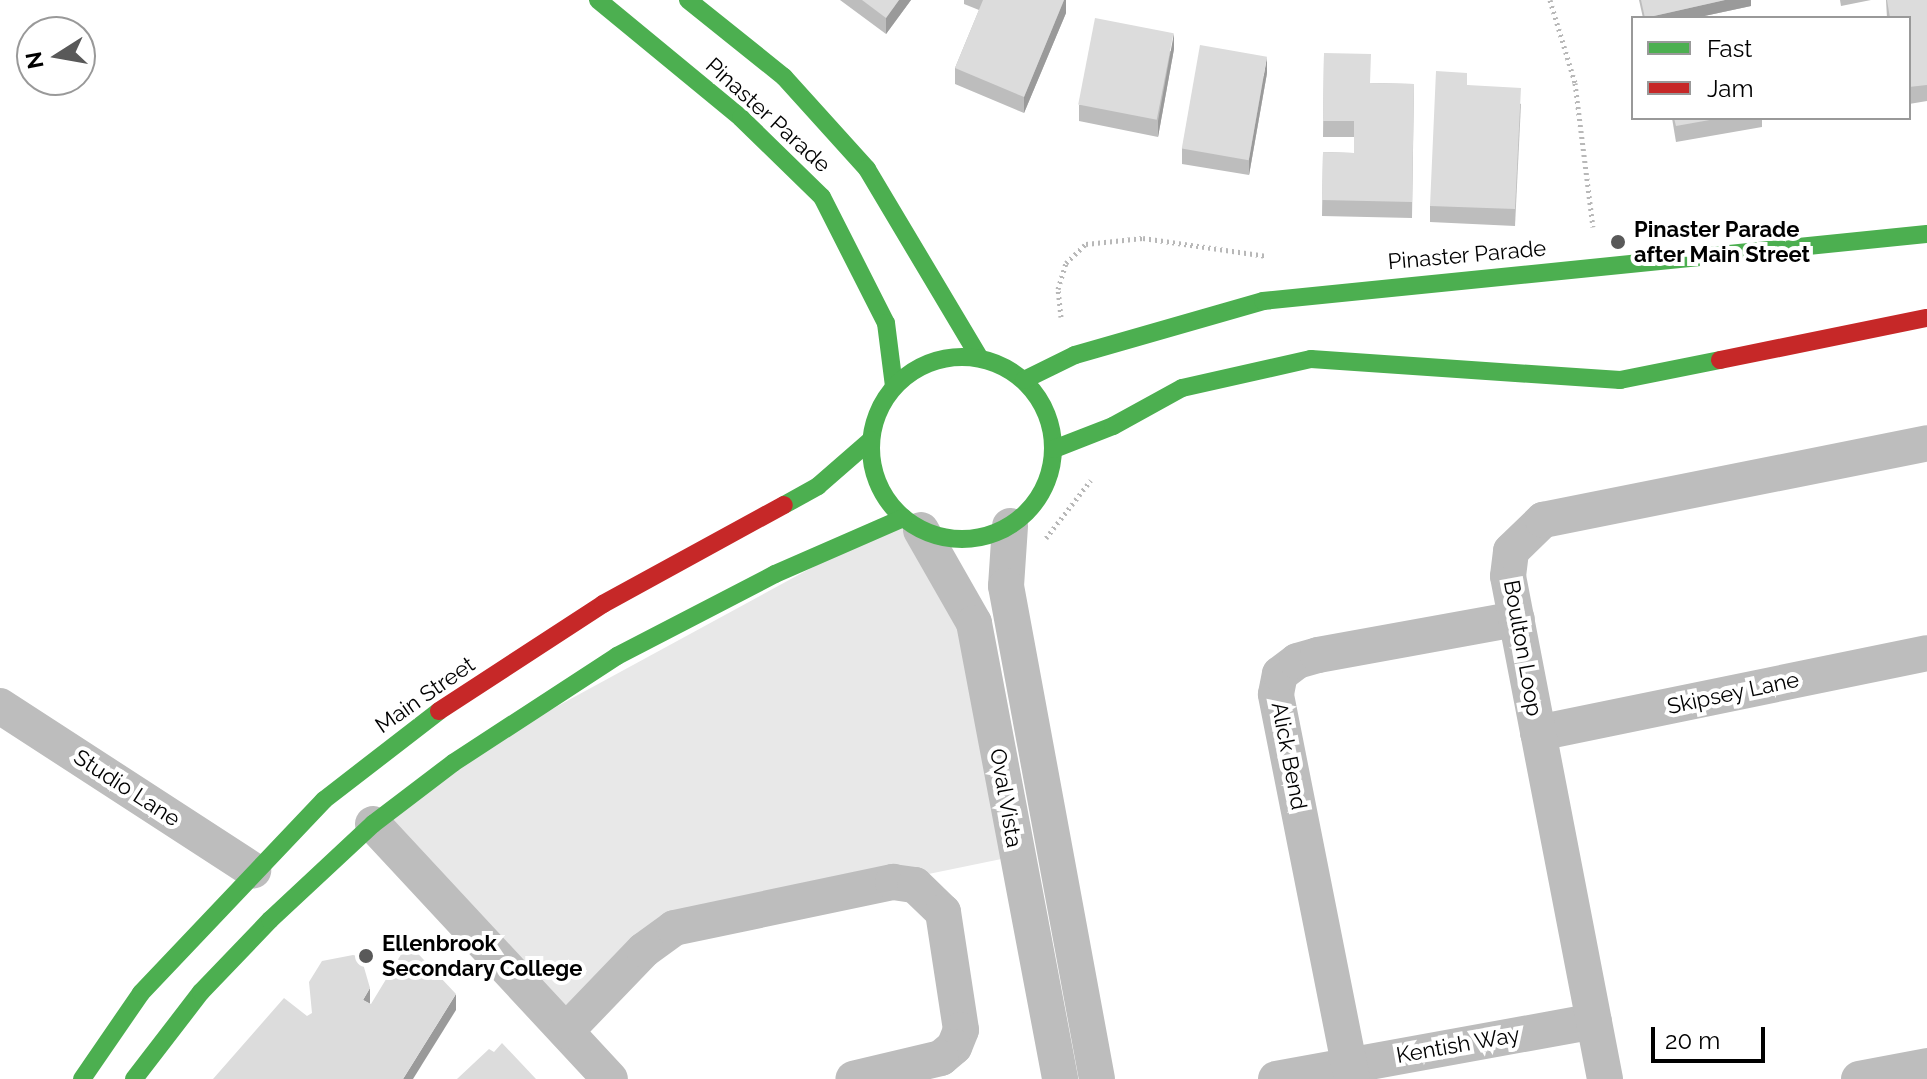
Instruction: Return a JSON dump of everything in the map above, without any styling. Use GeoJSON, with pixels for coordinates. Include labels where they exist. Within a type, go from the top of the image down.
{"type":"FeatureCollection","features":[{"type":"Feature","properties":{"kind":"main road","name":"Pinaster Parade"},"geometry":{"type":"LineString","coordinates":[[598,0],[741,118],[822,197],[886,323],[894,386]]}},
{"type":"Feature","properties":{"kind":"main road","name":"Pinaster Parade"},"geometry":{"type":"LineString","coordinates":[[688,0],[784,77],[867,169],[979,357]]}},
{"type":"Feature","properties":{"kind":"main road","name":"Pinaster Parade"},"geometry":{"type":"LineString","coordinates":[[1024,380],[1075,355],[1263,301],[1927,234]]}},
{"type":"Feature","properties":{"kind":"main road"},"geometry":{"type":"LineString","coordinates":[[1054,449],[1104,430],[1182,388],[1311,359],[1620,380],[1927,318]]}},
{"type":"Feature","properties":{"kind":"main road"},"geometry":{"type":"LineString","coordinates":[[948,357],[979,357],[1024,380],[1040,400],[1054,449],[1048,479],[1033,506],[1010,526],[964,540],[912,524],[884,497],[873,470],[871,440],[878,411],[894,386],[919,366],[948,357]]}},
{"type":"Feature","properties":{"kind":"main road","name":"Main Street"},"geometry":{"type":"LineString","coordinates":[[82,1079],[141,993],[253,870],[324,800],[441,710],[603,604],[818,486],[871,440]]}},
{"type":"Feature","properties":{"kind":"main road"},"geometry":{"type":"LineString","coordinates":[[134,1079],[201,992],[373,824],[453,763],[617,656],[775,574],[912,524]]}},
{"type":"Feature","properties":{"kind":"street","name":"Boulton Loop"},"geometry":{"type":"LineString","coordinates":[[1605,1079],[1508,576],[1511,551],[1543,520],[1927,443]]}},
{"type":"Feature","properties":{"kind":"street","name":"Oval Vista"},"geometry":{"type":"LineString","coordinates":[[912,524],[974,623],[1060,1079]]}},
{"type":"Feature","properties":{"kind":"street","name":"Oval Vista"},"geometry":{"type":"LineString","coordinates":[[1010,526],[1006,586],[1097,1079]]}},
{"type":"Feature","properties":{"kind":"street","name":"Alick Bend"},"geometry":{"type":"LineString","coordinates":[[1350,1072],[1276,694],[1280,674],[1297,661],[1318,655],[1517,619]]}},
{"type":"Feature","properties":{"kind":"street","name":"Skipsey Lane"},"geometry":{"type":"LineString","coordinates":[[1538,733],[1927,653]]}},
{"type":"Feature","properties":{"kind":"street","name":"Studio Lane"},"geometry":{"type":"LineString","coordinates":[[0,706],[253,870]]}},
{"type":"Feature","properties":{"kind":"street"},"geometry":{"type":"LineString","coordinates":[[373,824],[610,1079]]}},
{"type":"Feature","properties":{"kind":"street"},"geometry":{"type":"LineString","coordinates":[[566,1031],[644,950],[674,928],[893,882],[915,885],[943,912],[961,1030],[954,1047],[941,1058],[853,1079]]}},
{"type":"Feature","properties":{"kind":"street","name":"Kentish Way"},"geometry":{"type":"LineString","coordinates":[[1276,1079],[1350,1072],[1594,1021]]}},
{"type":"Feature","properties":{"kind":"street"},"geometry":{"type":"LineString","coordinates":[[1859,1079],[1927,1066]]}},
{"type":"Feature","properties":{"kind":"path"},"geometry":{"type":"LineString","coordinates":[[1550,0],[1575,83],[1598,268]]}},
{"type":"Feature","properties":{"kind":"path"},"geometry":{"type":"LineString","coordinates":[[1075,355],[1061,320],[1058,289],[1066,263],[1086,244],[1143,238],[1271,257]]}},
{"type":"Feature","properties":{"kind":"path"},"geometry":{"type":"LineString","coordinates":[[1043,541],[1114,455],[1104,430]]}},
{"type":"Feature","properties":{"kind":"shaded area"},"geometry":{"type":"Polygon","coordinates":[[[903,518],[947,570],[1016,856],[695,922],[566,1031],[373,824],[453,763],[903,518]]]}},
{"type":"Feature","properties":{"kind":"building"},"geometry":{"type":"Polygon","coordinates":[[[862,0],[899,0],[886,18],[862,0]]]}},
{"type":"Feature","properties":{"kind":"building"},"geometry":{"type":"Polygon","coordinates":[[[983,0],[1064,0],[1024,97],[955,68],[983,0]]]}},
{"type":"Feature","properties":{"kind":"building"},"geometry":{"type":"Polygon","coordinates":[[[1641,0],[1725,0],[1654,16],[1645,16],[1641,0]]]}},
{"type":"Feature","properties":{"kind":"building"},"geometry":{"type":"Polygon","coordinates":[[[1887,0],[1927,0],[1927,85],[1911,87],[1911,16],[1890,16],[1887,0]]]}},
{"type":"Feature","properties":{"kind":"building"},"geometry":{"type":"Polygon","coordinates":[[[1095,18],[1174,33],[1157,120],[1078,104],[1095,18]]]}},
{"type":"Feature","properties":{"kind":"building"},"geometry":{"type":"Polygon","coordinates":[[[1200,45],[1267,57],[1249,160],[1182,148],[1200,45]]]}},
{"type":"Feature","properties":{"kind":"building"},"geometry":{"type":"Polygon","coordinates":[[[1324,53],[1371,54],[1370,83],[1414,84],[1412,202],[1322,200],[1323,152],[1354,153],[1354,121],[1323,121],[1324,53]]]}},
{"type":"Feature","properties":{"kind":"building"},"geometry":{"type":"Polygon","coordinates":[[[1436,71],[1467,73],[1467,85],[1521,88],[1515,209],[1430,206],[1436,71]]]}},
{"type":"Feature","properties":{"kind":"building"},"geometry":{"type":"Polygon","coordinates":[[[1674,120],[1710,120],[1676,126],[1674,120]]]}},
{"type":"Feature","properties":{"kind":"building"},"geometry":{"type":"Polygon","coordinates":[[[408,943],[456,994],[403,1079],[213,1079],[284,998],[307,1016],[312,1013],[309,982],[322,961],[353,955],[361,957],[370,988],[363,1000],[371,1004],[408,943]]]}},
{"type":"Feature","properties":{"kind":"building"},"geometry":{"type":"Polygon","coordinates":[[[502,1043],[536,1079],[457,1079],[489,1049],[494,1052],[502,1043]]]}},
{"type":"Feature","properties":{"kind":"traffic: fast"},"geometry":{"type":"LineString","coordinates":[[598,0],[741,118],[822,197],[886,323],[894,386]]}},
{"type":"Feature","properties":{"kind":"traffic: fast"},"geometry":{"type":"LineString","coordinates":[[688,0],[784,77],[867,169],[979,357]]}},
{"type":"Feature","properties":{"kind":"traffic: fast"},"geometry":{"type":"LineString","coordinates":[[1024,380],[1075,355],[1263,301],[1927,234]]}},
{"type":"Feature","properties":{"kind":"traffic: fast"},"geometry":{"type":"LineString","coordinates":[[962,357],[997,364],[1013,372],[1026,384],[1038,397],[1046,413],[1053,448],[1046,483],[1038,499],[1026,512],[1013,524],[997,532],[962,539],[927,532],[911,524],[898,512],[886,499],[878,483],[871,448],[878,413],[886,397],[898,384],[911,372],[927,364],[962,357]]}},
{"type":"Feature","properties":{"kind":"traffic: fast"},"geometry":{"type":"LineString","coordinates":[[1054,449],[1113,426],[1182,388],[1311,359],[1620,380],[1720,360]]}},
{"type":"Feature","properties":{"kind":"traffic: fast"},"geometry":{"type":"LineString","coordinates":[[784,505],[818,486],[871,440]]}},
{"type":"Feature","properties":{"kind":"traffic: fast"},"geometry":{"type":"LineString","coordinates":[[134,1079],[201,992],[270,920],[373,824],[453,763],[617,656],[775,574],[903,518]]}},
{"type":"Feature","properties":{"kind":"traffic: fast"},"geometry":{"type":"LineString","coordinates":[[82,1079],[141,993],[324,800],[439,711]]}},
{"type":"Feature","properties":{"kind":"traffic: jam"},"geometry":{"type":"LineString","coordinates":[[1720,360],[1927,318]]}},
{"type":"Feature","properties":{"kind":"traffic: jam"},"geometry":{"type":"LineString","coordinates":[[439,711],[603,604],[784,505]]}},
{"type":"Feature","properties":{"kind":"place","name":"Pinaster Parade after Main Street"},"geometry":{"type":"Point","coordinates":[1618,242]}},
{"type":"Feature","properties":{"kind":"place","name":"Ellenbrook Secondary College"},"geometry":{"type":"Point","coordinates":[366,956]}}]}
